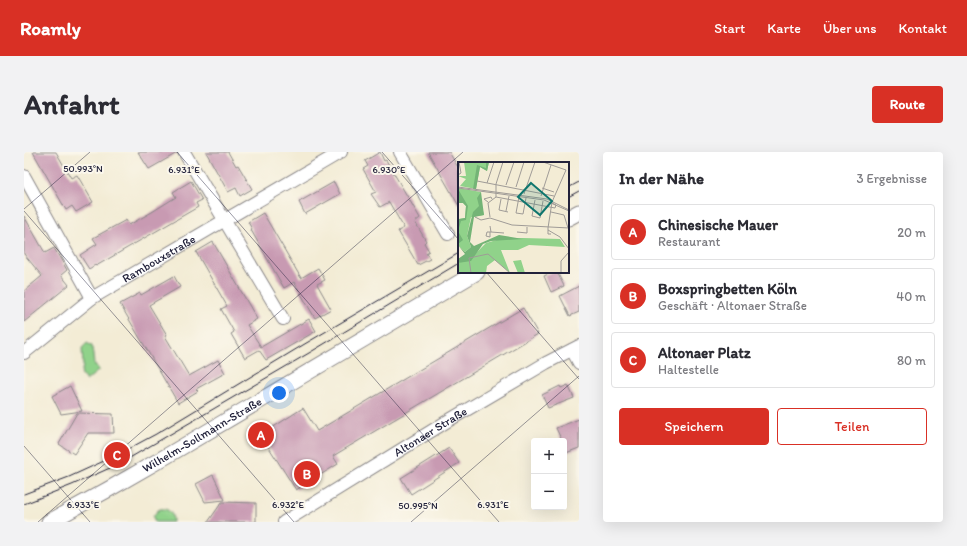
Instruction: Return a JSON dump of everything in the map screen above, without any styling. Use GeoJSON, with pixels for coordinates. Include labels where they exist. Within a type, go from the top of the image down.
{"type":"FeatureCollection","features":[{"type":"Feature","properties":{"kind":"street"},"geometry":{"type":"LineString","coordinates":[[184,152],[283,319]]}},
{"type":"Feature","properties":{"kind":"street","name":"Rambouxstraße"},"geometry":{"type":"LineString","coordinates":[[24,353],[92,298],[341,152]]}},
{"type":"Feature","properties":{"kind":"street"},"geometry":{"type":"LineString","coordinates":[[400,152],[448,234]]}},
{"type":"Feature","properties":{"kind":"street"},"geometry":{"type":"LineString","coordinates":[[24,176],[92,298]]}},
{"type":"Feature","properties":{"kind":"street"},"geometry":{"type":"LineString","coordinates":[[569,217],[579,212]]}},
{"type":"Feature","properties":{"kind":"street","name":"Wilhelm-Sollmann-Straße"},"geometry":{"type":"LineString","coordinates":[[49,522],[150,466],[475,273]]}},
{"type":"Feature","properties":{"kind":"street"},"geometry":{"type":"LineString","coordinates":[[575,348],[579,363]]}},
{"type":"Feature","properties":{"kind":"street","name":"Altonaer Straße"},"geometry":{"type":"LineString","coordinates":[[284,522],[298,519],[367,470],[546,363],[575,348]]}},
{"type":"Feature","properties":{"kind":"green space"},"geometry":{"type":"Polygon","coordinates":[[[87,343],[92,346],[94,364],[99,370],[86,381],[81,374],[83,366],[82,348],[87,343]]]}},
{"type":"Feature","properties":{"kind":"green space"},"geometry":{"type":"Polygon","coordinates":[[[160,509],[166,509],[170,512],[173,522],[155,522],[153,517],[160,509]]]}},
{"type":"Feature","properties":{"kind":"building"},"geometry":{"type":"Polygon","coordinates":[[[33,152],[56,152],[71,178],[77,175],[93,202],[76,212],[72,206],[66,210],[33,152]]]}},
{"type":"Feature","properties":{"kind":"building"},"geometry":{"type":"Polygon","coordinates":[[[138,152],[177,152],[177,153],[149,169],[138,152]]]}},
{"type":"Feature","properties":{"kind":"building"},"geometry":{"type":"Polygon","coordinates":[[[206,152],[228,152],[236,166],[238,165],[252,189],[240,196],[236,188],[228,192],[206,152]]]}},
{"type":"Feature","properties":{"kind":"building"},"geometry":{"type":"Polygon","coordinates":[[[380,152],[384,161],[386,160],[420,218],[415,222],[426,241],[424,243],[429,251],[426,253],[430,259],[418,265],[398,231],[404,228],[389,202],[380,207],[371,194],[376,192],[363,169],[368,166],[365,161],[380,152]]]}},
{"type":"Feature","properties":{"kind":"building"},"geometry":{"type":"Polygon","coordinates":[[[428,152],[449,152],[458,167],[458,204],[428,152]]]}},
{"type":"Feature","properties":{"kind":"building"},"geometry":{"type":"Polygon","coordinates":[[[191,181],[202,200],[196,203],[198,207],[89,269],[80,255],[97,244],[93,238],[126,220],[129,225],[152,212],[176,197],[173,192],[191,181]]]}},
{"type":"Feature","properties":{"kind":"building"},"geometry":{"type":"Polygon","coordinates":[[[334,182],[340,194],[305,214],[299,202],[334,182]]]}},
{"type":"Feature","properties":{"kind":"building"},"geometry":{"type":"Polygon","coordinates":[[[263,213],[301,278],[318,268],[325,280],[317,284],[331,309],[315,318],[294,282],[284,288],[248,222],[263,213]]]}},
{"type":"Feature","properties":{"kind":"building"},"geometry":{"type":"Polygon","coordinates":[[[24,216],[45,253],[54,248],[67,270],[61,275],[69,285],[24,322],[24,291],[42,276],[24,254],[24,216]]]}},
{"type":"Feature","properties":{"kind":"building"},"geometry":{"type":"Polygon","coordinates":[[[213,242],[257,319],[247,325],[261,347],[309,319],[316,331],[266,360],[259,350],[245,358],[231,334],[234,332],[221,309],[227,306],[196,252],[213,242]]]}},
{"type":"Feature","properties":{"kind":"building"},"geometry":{"type":"Polygon","coordinates":[[[550,273],[558,273],[564,286],[551,292],[544,276],[550,273]]]}},
{"type":"Feature","properties":{"kind":"building"},"geometry":{"type":"Polygon","coordinates":[[[174,276],[180,287],[149,305],[167,335],[165,336],[189,376],[218,360],[225,373],[196,389],[198,391],[178,403],[120,304],[140,293],[141,295],[174,276]]]}},
{"type":"Feature","properties":{"kind":"building"},"geometry":{"type":"Polygon","coordinates":[[[579,286],[579,312],[570,316],[560,296],[579,286]]]}},
{"type":"Feature","properties":{"kind":"building"},"geometry":{"type":"Polygon","coordinates":[[[523,308],[538,334],[333,456],[338,464],[296,490],[261,435],[303,408],[317,431],[523,308]]]}},
{"type":"Feature","properties":{"kind":"building"},"geometry":{"type":"Polygon","coordinates":[[[568,385],[574,398],[548,408],[542,395],[560,386],[561,388],[568,385]]]}},
{"type":"Feature","properties":{"kind":"building"},"geometry":{"type":"Polygon","coordinates":[[[70,386],[82,411],[61,414],[52,396],[70,386]]]}},
{"type":"Feature","properties":{"kind":"building"},"geometry":{"type":"Polygon","coordinates":[[[77,413],[113,414],[114,433],[88,433],[74,454],[59,444],[77,413]]]}},
{"type":"Feature","properties":{"kind":"building"},"geometry":{"type":"Polygon","coordinates":[[[579,419],[579,448],[567,453],[567,438],[561,438],[556,428],[579,419]]]}},
{"type":"Feature","properties":{"kind":"building"},"geometry":{"type":"Polygon","coordinates":[[[449,448],[459,463],[411,494],[401,478],[449,448]]]}},
{"type":"Feature","properties":{"kind":"building"},"geometry":{"type":"Polygon","coordinates":[[[213,475],[225,500],[205,502],[196,484],[213,475]]]}},
{"type":"Feature","properties":{"kind":"building"},"geometry":{"type":"Polygon","coordinates":[[[222,502],[256,503],[256,522],[208,522],[222,502]]]}},
{"type":"Feature","properties":{"kind":"tram line"},"geometry":{"type":"LineString","coordinates":[[569,187],[579,182]]}},
{"type":"Feature","properties":{"kind":"tram line"},"geometry":{"type":"LineString","coordinates":[[569,196],[579,191]]}},
{"type":"Feature","properties":{"kind":"tram line"},"geometry":{"type":"LineString","coordinates":[[24,494],[69,477],[117,455],[156,434],[458,254]]}},
{"type":"Feature","properties":{"kind":"tram line"},"geometry":{"type":"LineString","coordinates":[[24,504],[121,463],[458,264]]}},
{"type":"Feature","properties":{"kind":"place","name":"Chinesische Mauer"},"geometry":{"type":"Point","coordinates":[261,435]}},
{"type":"Feature","properties":{"kind":"place","name":"Altonaer Platz"},"geometry":{"type":"Point","coordinates":[117,455]}},
{"type":"Feature","properties":{"kind":"place","name":"Boxspringbetten Köln"},"geometry":{"type":"Point","coordinates":[307,474]}}]}
